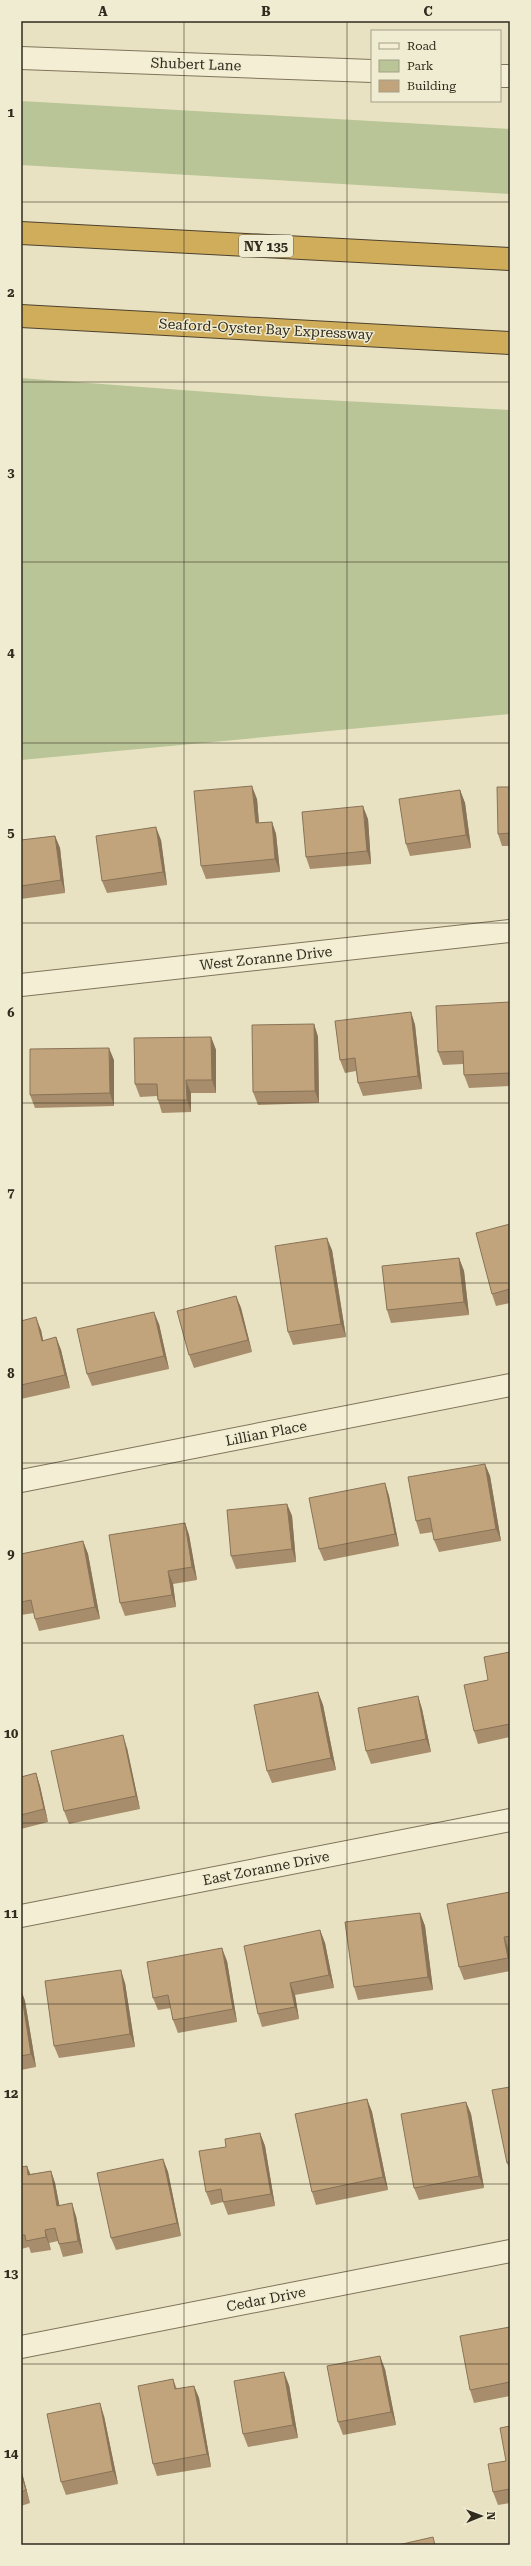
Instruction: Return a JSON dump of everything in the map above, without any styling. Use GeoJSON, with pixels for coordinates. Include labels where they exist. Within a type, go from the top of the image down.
{"type":"FeatureCollection","features":[{"type":"Feature","properties":{"kind":"highway","name":"NY 135"},"geometry":{"type":"LineString","coordinates":[[21,233],[510,259]]}},
{"type":"Feature","properties":{"kind":"highway","name":"Seaford-Oyster Bay Expressway"},"geometry":{"type":"LineString","coordinates":[[21,316],[510,342]]}},
{"type":"Feature","properties":{"kind":"street","name":"Shubert Lane"},"geometry":{"type":"LineString","coordinates":[[21,58],[371,71]]}},
{"type":"Feature","properties":{"kind":"street","name":"West Zoranne Drive"},"geometry":{"type":"LineString","coordinates":[[21,985],[510,931]]}},
{"type":"Feature","properties":{"kind":"street","name":"Lillian Place"},"geometry":{"type":"LineString","coordinates":[[21,1481],[510,1385]]}},
{"type":"Feature","properties":{"kind":"street","name":"East Zoranne Drive"},"geometry":{"type":"LineString","coordinates":[[21,1916],[510,1820]]}},
{"type":"Feature","properties":{"kind":"street","name":"Cedar Drive"},"geometry":{"type":"LineString","coordinates":[[21,2347],[510,2251]]}},
{"type":"Feature","properties":{"kind":"green space"},"geometry":{"type":"Polygon","coordinates":[[[21,101],[510,129],[510,194],[21,165],[21,101]]]}},
{"type":"Feature","properties":{"kind":"green space"},"geometry":{"type":"Polygon","coordinates":[[[21,378],[289,398],[510,410],[510,714],[21,760],[21,378]]]}},
{"type":"Feature","properties":{"kind":"building"},"geometry":{"type":"Polygon","coordinates":[[[252,786],[256,823],[272,822],[275,859],[201,866],[194,791],[252,786]]]}},
{"type":"Feature","properties":{"kind":"building"},"geometry":{"type":"Polygon","coordinates":[[[497,787],[510,787],[510,833],[498,834],[497,787]]]}},
{"type":"Feature","properties":{"kind":"building"},"geometry":{"type":"Polygon","coordinates":[[[460,790],[466,835],[406,844],[399,799],[460,790]]]}},
{"type":"Feature","properties":{"kind":"building"},"geometry":{"type":"Polygon","coordinates":[[[363,806],[367,851],[306,857],[302,812],[363,806]]]}},
{"type":"Feature","properties":{"kind":"building"},"geometry":{"type":"Polygon","coordinates":[[[156,827],[163,872],[102,881],[96,836],[156,827]]]}},
{"type":"Feature","properties":{"kind":"building"},"geometry":{"type":"Polygon","coordinates":[[[55,836],[61,880],[21,886],[21,840],[55,836]]]}},
{"type":"Feature","properties":{"kind":"building"},"geometry":{"type":"Polygon","coordinates":[[[510,1002],[510,1073],[464,1075],[463,1051],[438,1052],[436,1006],[510,1002]]]}},
{"type":"Feature","properties":{"kind":"building"},"geometry":{"type":"Polygon","coordinates":[[[411,1012],[418,1076],[358,1083],[355,1058],[340,1060],[335,1021],[411,1012]]]}},
{"type":"Feature","properties":{"kind":"building"},"geometry":{"type":"Polygon","coordinates":[[[314,1024],[315,1091],[253,1092],[252,1025],[314,1024]]]}},
{"type":"Feature","properties":{"kind":"building"},"geometry":{"type":"Polygon","coordinates":[[[211,1037],[212,1080],[186,1080],[187,1100],[158,1100],[157,1084],[135,1084],[134,1038],[211,1037]]]}},
{"type":"Feature","properties":{"kind":"building"},"geometry":{"type":"Polygon","coordinates":[[[109,1048],[110,1093],[30,1095],[30,1049],[109,1048]]]}},
{"type":"Feature","properties":{"kind":"building"},"geometry":{"type":"Polygon","coordinates":[[[510,1224],[510,1289],[492,1294],[476,1233],[510,1224]]]}},
{"type":"Feature","properties":{"kind":"building"},"geometry":{"type":"Polygon","coordinates":[[[327,1238],[341,1324],[288,1332],[275,1246],[327,1238]]]}},
{"type":"Feature","properties":{"kind":"building"},"geometry":{"type":"Polygon","coordinates":[[[459,1258],[464,1302],[387,1310],[382,1266],[459,1258]]]}},
{"type":"Feature","properties":{"kind":"building"},"geometry":{"type":"Polygon","coordinates":[[[236,1296],[248,1340],[189,1355],[177,1311],[236,1296]]]}},
{"type":"Feature","properties":{"kind":"building"},"geometry":{"type":"Polygon","coordinates":[[[154,1312],[164,1356],[87,1374],[77,1329],[154,1312]]]}},
{"type":"Feature","properties":{"kind":"building"},"geometry":{"type":"Polygon","coordinates":[[[36,1317],[42,1341],[56,1337],[65,1375],[21,1385],[21,1321],[36,1317]]]}},
{"type":"Feature","properties":{"kind":"building"},"geometry":{"type":"Polygon","coordinates":[[[485,1464],[496,1529],[434,1540],[430,1518],[416,1521],[408,1477],[485,1464]]]}},
{"type":"Feature","properties":{"kind":"building"},"geometry":{"type":"Polygon","coordinates":[[[385,1483],[395,1534],[319,1549],[309,1498],[385,1483]]]}},
{"type":"Feature","properties":{"kind":"building"},"geometry":{"type":"Polygon","coordinates":[[[287,1504],[292,1549],[231,1556],[227,1510],[287,1504]]]}},
{"type":"Feature","properties":{"kind":"building"},"geometry":{"type":"Polygon","coordinates":[[[185,1523],[192,1567],[168,1571],[172,1595],[120,1603],[109,1535],[185,1523]]]}},
{"type":"Feature","properties":{"kind":"building"},"geometry":{"type":"Polygon","coordinates":[[[83,1541],[95,1607],[35,1619],[31,1600],[21,1602],[21,1554],[83,1541]]]}},
{"type":"Feature","properties":{"kind":"building"},"geometry":{"type":"Polygon","coordinates":[[[510,1652],[510,1724],[474,1731],[464,1685],[488,1680],[484,1657],[510,1652]]]}},
{"type":"Feature","properties":{"kind":"building"},"geometry":{"type":"Polygon","coordinates":[[[318,1692],[331,1758],[267,1771],[254,1705],[318,1692]]]}},
{"type":"Feature","properties":{"kind":"building"},"geometry":{"type":"Polygon","coordinates":[[[418,1696],[426,1739],[366,1751],[358,1708],[418,1696]]]}},
{"type":"Feature","properties":{"kind":"building"},"geometry":{"type":"Polygon","coordinates":[[[123,1735],[136,1796],[64,1811],[51,1751],[123,1735]]]}},
{"type":"Feature","properties":{"kind":"building"},"geometry":{"type":"Polygon","coordinates":[[[36,1773],[44,1809],[21,1815],[21,1777],[36,1773]]]}},
{"type":"Feature","properties":{"kind":"building"},"geometry":{"type":"Polygon","coordinates":[[[510,1892],[510,1936],[504,1937],[508,1958],[459,1967],[447,1904],[510,1892]]]}},
{"type":"Feature","properties":{"kind":"building"},"geometry":{"type":"Polygon","coordinates":[[[420,1913],[428,1977],[354,1987],[345,1922],[420,1913]]]}},
{"type":"Feature","properties":{"kind":"building"},"geometry":{"type":"Polygon","coordinates":[[[320,1930],[329,1975],[290,1983],[295,2007],[258,2014],[244,1946],[320,1930]]]}},
{"type":"Feature","properties":{"kind":"building"},"geometry":{"type":"Polygon","coordinates":[[[222,1948],[233,2009],[173,2020],[168,1995],[153,1998],[147,1962],[222,1948]]]}},
{"type":"Feature","properties":{"kind":"building"},"geometry":{"type":"Polygon","coordinates":[[[121,1970],[130,2034],[54,2046],[45,1981],[121,1970]]]}},
{"type":"Feature","properties":{"kind":"building"},"geometry":{"type":"Polygon","coordinates":[[[21,1991],[31,2054],[21,2056],[21,1991]]]}},
{"type":"Feature","properties":{"kind":"building"},"geometry":{"type":"Polygon","coordinates":[[[510,2087],[510,2162],[507,2163],[492,2090],[510,2087]]]}},
{"type":"Feature","properties":{"kind":"building"},"geometry":{"type":"Polygon","coordinates":[[[367,2099],[383,2177],[312,2192],[295,2114],[367,2099]]]}},
{"type":"Feature","properties":{"kind":"building"},"geometry":{"type":"Polygon","coordinates":[[[466,2102],[479,2176],[414,2188],[401,2114],[466,2102]]]}},
{"type":"Feature","properties":{"kind":"building"},"geometry":{"type":"Polygon","coordinates":[[[260,2133],[271,2194],[223,2202],[221,2189],[206,2192],[199,2151],[226,2147],[225,2139],[260,2133]]]}},
{"type":"Feature","properties":{"kind":"building"},"geometry":{"type":"Polygon","coordinates":[[[163,2159],[177,2223],[111,2238],[97,2173],[163,2159]]]}},
{"type":"Feature","properties":{"kind":"building"},"geometry":{"type":"Polygon","coordinates":[[[27,2166],[28,2175],[51,2171],[57,2206],[72,2203],[78,2241],[59,2244],[55,2228],[45,2230],[46,2237],[26,2241],[25,2235],[21,2235],[21,2167],[27,2166]]]}},
{"type":"Feature","properties":{"kind":"building"},"geometry":{"type":"Polygon","coordinates":[[[510,2327],[510,2382],[470,2390],[460,2336],[510,2327]]]}},
{"type":"Feature","properties":{"kind":"building"},"geometry":{"type":"Polygon","coordinates":[[[380,2356],[391,2412],[338,2422],[327,2366],[380,2356]]]}},
{"type":"Feature","properties":{"kind":"building"},"geometry":{"type":"Polygon","coordinates":[[[284,2372],[293,2425],[243,2434],[234,2381],[284,2372]]]}},
{"type":"Feature","properties":{"kind":"building"},"geometry":{"type":"Polygon","coordinates":[[[173,2379],[175,2389],[194,2386],[207,2454],[153,2464],[138,2386],[173,2379]]]}},
{"type":"Feature","properties":{"kind":"building"},"geometry":{"type":"Polygon","coordinates":[[[100,2403],[113,2471],[61,2482],[47,2414],[100,2403]]]}},
{"type":"Feature","properties":{"kind":"building"},"geometry":{"type":"Polygon","coordinates":[[[510,2426],[510,2489],[493,2492],[488,2464],[506,2461],[500,2428],[510,2426]]]}},
{"type":"Feature","properties":{"kind":"building"},"geometry":{"type":"Polygon","coordinates":[[[21,2473],[26,2490],[21,2492],[21,2473]]]}},
{"type":"Feature","properties":{"kind":"building"},"geometry":{"type":"Polygon","coordinates":[[[433,2537],[435,2545],[398,2545],[433,2537]]]}}]}
